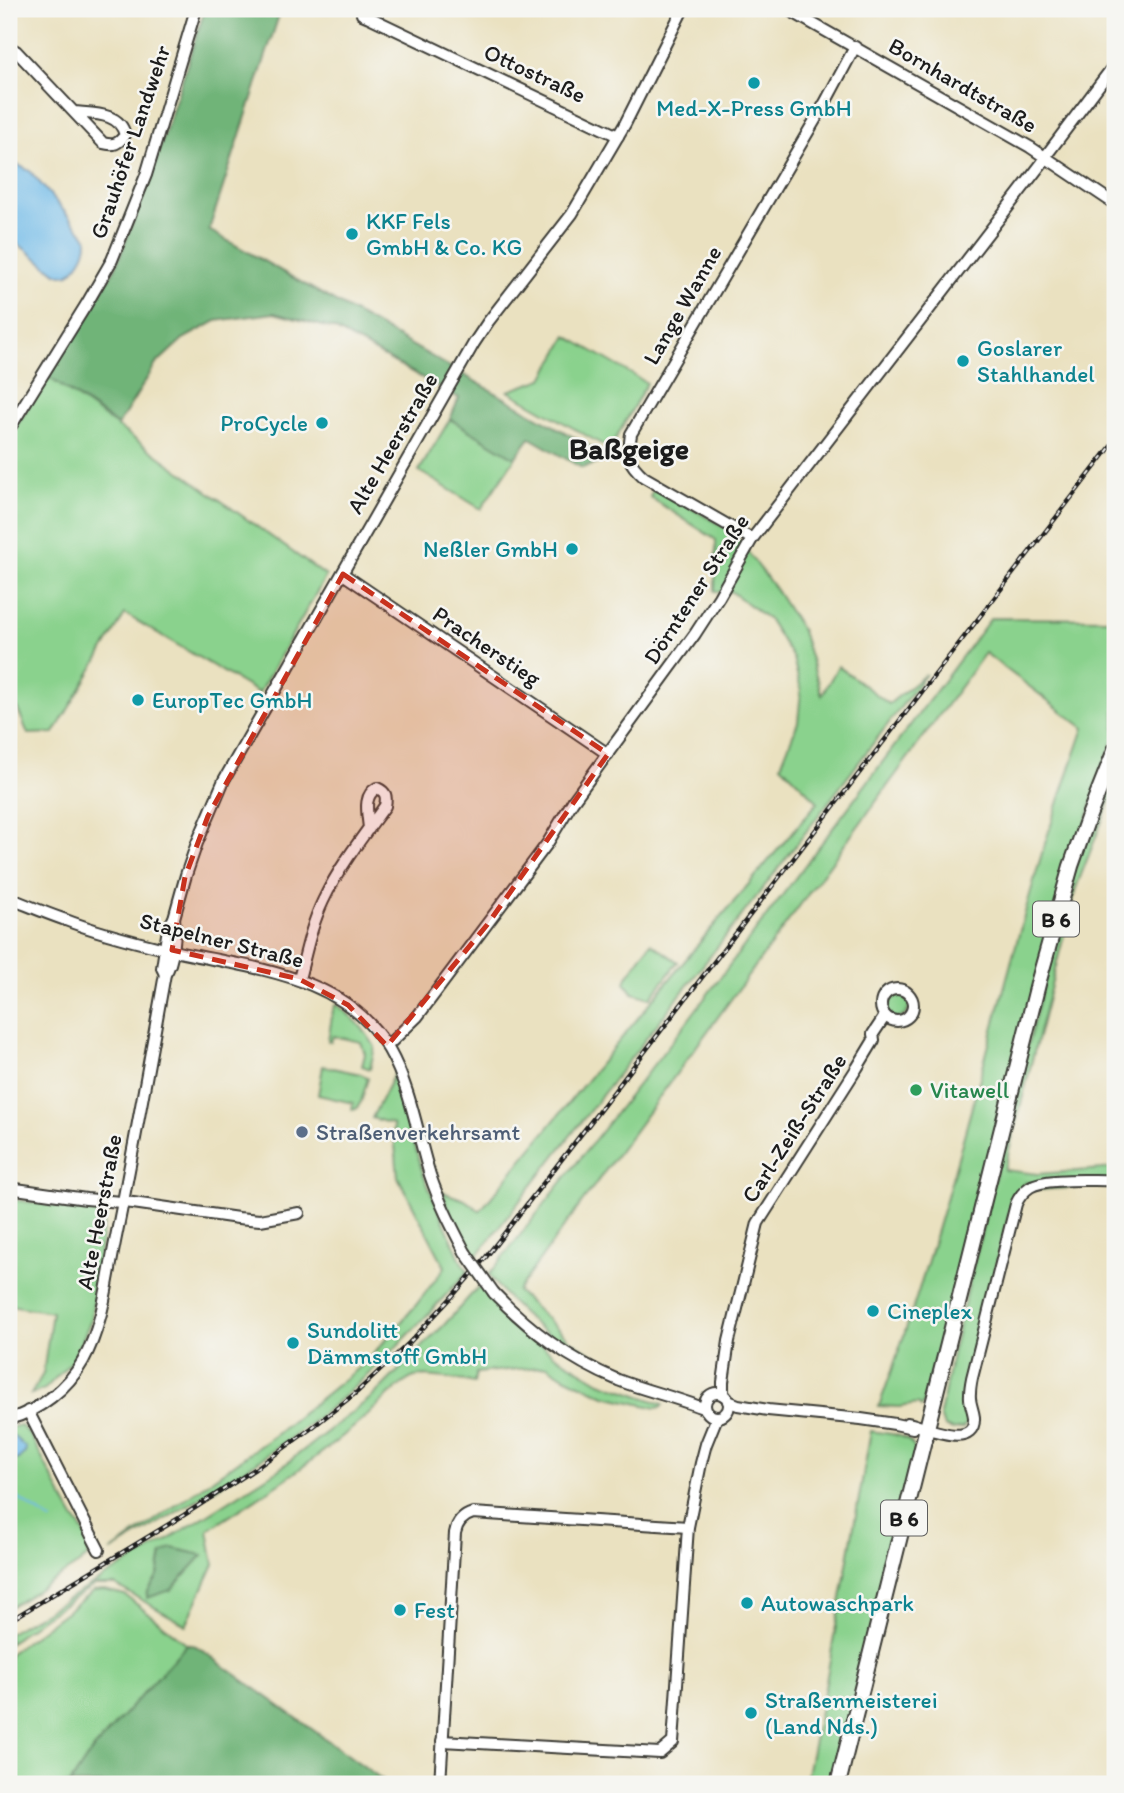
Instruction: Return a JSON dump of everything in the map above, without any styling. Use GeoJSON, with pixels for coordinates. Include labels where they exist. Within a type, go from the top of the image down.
{"type":"FeatureCollection","features":[{"type":"Feature","properties":{"kind":"main road","name":"B 6"},"geometry":{"type":"LineString","coordinates":[[838,1784],[1053,929],[1080,842],[1115,750]]}},
{"type":"Feature","properties":{"kind":"street","name":"Grauhöfer Landwehr"},"geometry":{"type":"LineString","coordinates":[[9,429],[112,260],[146,175],[196,9]]}},
{"type":"Feature","properties":{"kind":"street","name":"Ottostraße"},"geometry":{"type":"LineString","coordinates":[[362,9],[362,14],[618,136]]}},
{"type":"Feature","properties":{"kind":"street","name":"Alte Heerstraße"},"geometry":{"type":"LineString","coordinates":[[9,1419],[28,1411],[63,1387],[89,1348],[101,1312],[123,1202],[164,974],[169,969],[168,950],[176,929],[174,918],[197,843],[224,780],[474,343],[572,214],[618,136],[683,9]]}},
{"type":"Feature","properties":{"kind":"street","name":"Bornhardtstraße"},"geometry":{"type":"LineString","coordinates":[[787,9],[1045,157],[1115,204]]}},
{"type":"Feature","properties":{"kind":"street"},"geometry":{"type":"LineString","coordinates":[[9,47],[74,111]]}},
{"type":"Feature","properties":{"kind":"street","name":"Lange Wanne"},"geometry":{"type":"LineString","coordinates":[[752,539],[644,477],[631,465],[631,434],[855,47]]}},
{"type":"Feature","properties":{"kind":"street","name":"Dörntener Straße"},"geometry":{"type":"LineString","coordinates":[[387,1046],[418,1017],[547,844],[568,808],[695,634],[752,539],[1115,64]]}},
{"type":"Feature","properties":{"kind":"street","name":"Pracherstieg"},"geometry":{"type":"LineString","coordinates":[[342,574],[608,754]]}},
{"type":"Feature","properties":{"kind":"street"},"geometry":{"type":"LineString","coordinates":[[299,979],[311,930],[322,902],[340,869],[369,828]]}},
{"type":"Feature","properties":{"kind":"street","name":"Stapelner Straße"},"geometry":{"type":"LineString","coordinates":[[9,898],[65,920],[168,950],[299,979],[326,991],[362,1016],[387,1046],[402,1075],[431,1177],[465,1252],[494,1293],[539,1335],[564,1353],[618,1380],[675,1397],[716,1405],[895,1423],[919,1430],[926,1429]]}},
{"type":"Feature","properties":{"kind":"street","name":"Carl-Zeiß-Straße"},"geometry":{"type":"LineString","coordinates":[[442,1741],[660,1753],[673,1742],[688,1527],[758,1223],[874,1040],[879,1038],[888,1018]]}},
{"type":"Feature","properties":{"kind":"street"},"geometry":{"type":"LineString","coordinates":[[895,1423],[907,1423],[958,1435],[967,1431],[972,1424],[972,1378],[1020,1196],[1032,1185],[1044,1182],[1115,1180]]}},
{"type":"Feature","properties":{"kind":"street"},"geometry":{"type":"LineString","coordinates":[[9,1188],[260,1220],[299,1213]]}},
{"type":"Feature","properties":{"kind":"street"},"geometry":{"type":"LineString","coordinates":[[907,1423],[925,1413],[933,1399]]}},
{"type":"Feature","properties":{"kind":"street"},"geometry":{"type":"LineString","coordinates":[[28,1411],[99,1550]]}},
{"type":"Feature","properties":{"kind":"street"},"geometry":{"type":"LineString","coordinates":[[440,1784],[455,1533],[462,1519],[473,1513],[688,1527]]}},
{"type":"Feature","properties":{"kind":"highlighted area"},"geometry":{"type":"Polygon","coordinates":[[[343,574],[608,754],[487,925],[387,1046],[348,1005],[299,979],[172,950],[185,877],[208,816],[343,574]]]}},
{"type":"Feature","properties":{"kind":"green space"},"geometry":{"type":"Polygon","coordinates":[[[205,9],[281,9],[209,230],[612,459],[582,468],[530,438],[515,458],[450,419],[459,398],[334,329],[274,313],[216,321],[183,339],[156,364],[118,425],[47,376],[115,269],[152,173],[205,9]]]}},
{"type":"Feature","properties":{"kind":"green space"},"geometry":{"type":"Polygon","coordinates":[[[567,336],[647,383],[610,449],[508,391],[543,379],[567,336]]]}},
{"type":"Feature","properties":{"kind":"green space"},"geometry":{"type":"Polygon","coordinates":[[[47,376],[326,576],[259,693],[125,614],[54,733],[28,734],[9,688],[9,438],[47,376]]]}},
{"type":"Feature","properties":{"kind":"green space"},"geometry":{"type":"Polygon","coordinates":[[[450,419],[515,458],[481,509],[419,471],[450,419]]]}},
{"type":"Feature","properties":{"kind":"green space"},"geometry":{"type":"Polygon","coordinates":[[[654,487],[733,532],[776,590],[802,631],[822,695],[838,666],[889,704],[926,674],[476,1257],[453,1220],[442,1192],[465,1200],[480,1211],[818,802],[781,765],[798,722],[801,690],[793,658],[769,620],[732,592],[715,591],[716,540],[650,497],[654,487]]]}},
{"type":"Feature","properties":{"kind":"green space"},"geometry":{"type":"Polygon","coordinates":[[[991,618],[1115,619],[1115,737],[1101,770],[923,1404],[921,1407],[918,1404],[879,1406],[925,1270],[1042,853],[1084,728],[985,653],[517,1291],[571,1341],[637,1380],[574,1351],[520,1311],[489,1275],[683,1027],[991,618]]]}},
{"type":"Feature","properties":{"kind":"green space"},"geometry":{"type":"Polygon","coordinates":[[[1115,761],[1115,788],[1076,888],[1004,1170],[1038,1174],[1115,1168],[1115,1185],[1037,1190],[1026,1182],[1013,1198],[964,1392],[969,1419],[963,1428],[953,1430],[944,1427],[940,1415],[952,1354],[1020,1073],[1075,867],[1115,761]]]}},
{"type":"Feature","properties":{"kind":"green space"},"geometry":{"type":"Polygon","coordinates":[[[651,943],[678,962],[650,998],[633,993],[625,983],[651,943]]]}},
{"type":"Feature","properties":{"kind":"green space"},"geometry":{"type":"Polygon","coordinates":[[[897,994],[908,1001],[909,1006],[902,1017],[897,1018],[886,1011],[885,1006],[892,995],[897,994]]]}},
{"type":"Feature","properties":{"kind":"green space"},"geometry":{"type":"Polygon","coordinates":[[[336,1004],[358,1024],[375,1047],[370,1069],[362,1066],[365,1054],[361,1042],[333,1036],[331,1042],[328,1041],[336,1004]]]}},
{"type":"Feature","properties":{"kind":"green space"},"geometry":{"type":"Polygon","coordinates":[[[323,1066],[368,1078],[361,1102],[356,1109],[352,1110],[353,1103],[318,1095],[323,1066]]]}},
{"type":"Feature","properties":{"kind":"green space"},"geometry":{"type":"Polygon","coordinates":[[[394,1074],[423,1174],[468,1271],[386,1358],[306,1427],[224,1483],[110,1552],[275,1435],[368,1360],[445,1267],[398,1177],[393,1124],[372,1118],[394,1074]]]}},
{"type":"Feature","properties":{"kind":"green space"},"geometry":{"type":"Polygon","coordinates":[[[9,1199],[105,1213],[91,1320],[73,1360],[45,1389],[31,1394],[43,1374],[52,1312],[9,1305],[9,1199]]]}},
{"type":"Feature","properties":{"kind":"green space"},"geometry":{"type":"Polygon","coordinates":[[[479,1286],[506,1316],[553,1354],[600,1382],[663,1404],[656,1408],[605,1396],[547,1366],[476,1373],[474,1383],[436,1377],[415,1377],[399,1386],[314,1459],[208,1530],[214,1564],[186,1625],[115,1585],[95,1585],[9,1643],[9,1633],[166,1541],[278,1470],[373,1396],[479,1286]],[[162,1554],[158,1576],[147,1593],[171,1590],[162,1554]]]}},
{"type":"Feature","properties":{"kind":"green space"},"geometry":{"type":"Polygon","coordinates":[[[20,1425],[30,1435],[68,1508],[86,1535],[90,1547],[88,1555],[79,1564],[9,1608],[9,1460],[17,1460],[23,1455],[9,1428],[20,1425]]]}},
{"type":"Feature","properties":{"kind":"green space"},"geometry":{"type":"Polygon","coordinates":[[[871,1431],[904,1438],[913,1445],[915,1451],[833,1784],[805,1784],[825,1687],[871,1431]]]}},
{"type":"Feature","properties":{"kind":"green space"},"geometry":{"type":"Polygon","coordinates":[[[172,1548],[203,1555],[171,1590],[147,1598],[147,1593],[158,1576],[162,1554],[172,1548]]]}},
{"type":"Feature","properties":{"kind":"green space"},"geometry":{"type":"Polygon","coordinates":[[[104,1590],[125,1595],[187,1644],[91,1752],[70,1784],[9,1784],[9,1654],[94,1591],[104,1590]]]}},
{"type":"Feature","properties":{"kind":"green space"},"geometry":{"type":"Polygon","coordinates":[[[187,1644],[196,1646],[383,1780],[381,1784],[70,1784],[91,1752],[187,1644]]]}},
{"type":"Feature","properties":{"kind":"water"},"geometry":{"type":"Polygon","coordinates":[[[9,165],[18,165],[30,171],[87,238],[82,258],[69,274],[56,273],[9,237],[9,165]]]}},
{"type":"Feature","properties":{"kind":"water"},"geometry":{"type":"Polygon","coordinates":[[[9,1432],[26,1448],[25,1453],[17,1460],[9,1460],[9,1432]]]}},
{"type":"Feature","properties":{"kind":"waterway"},"geometry":{"type":"LineString","coordinates":[[9,1492],[52,1521]]}},
{"type":"Feature","properties":{"kind":"railway"},"geometry":{"type":"LineString","coordinates":[[9,1621],[255,1469],[357,1392],[408,1344],[486,1257],[1115,441]]}},
{"type":"Feature","properties":{"kind":"place","name":"Med-X-Press GmbH"},"geometry":{"type":"Point","coordinates":[754,83]}},
{"type":"Feature","properties":{"kind":"place","name":"KKF Fels GmbH & Co. KG"},"geometry":{"type":"Point","coordinates":[352,234]}},
{"type":"Feature","properties":{"kind":"place","name":"Goslarer Stahlhandel"},"geometry":{"type":"Point","coordinates":[963,361]}},
{"type":"Feature","properties":{"kind":"place","name":"ProCycle"},"geometry":{"type":"Point","coordinates":[322,423]}},
{"type":"Feature","properties":{"kind":"place","name":"Neßler GmbH"},"geometry":{"type":"Point","coordinates":[572,549]}},
{"type":"Feature","properties":{"kind":"place","name":"EuropTec GmbH"},"geometry":{"type":"Point","coordinates":[138,700]}},
{"type":"Feature","properties":{"kind":"place","name":"Vitawell"},"geometry":{"type":"Point","coordinates":[916,1090]}},
{"type":"Feature","properties":{"kind":"place","name":"Straßenverkehrsamt"},"geometry":{"type":"Point","coordinates":[302,1132]}},
{"type":"Feature","properties":{"kind":"place","name":"Cineplex"},"geometry":{"type":"Point","coordinates":[873,1311]}},
{"type":"Feature","properties":{"kind":"place","name":"Sundolitt Dämmstoff GmbH"},"geometry":{"type":"Point","coordinates":[293,1343]}},
{"type":"Feature","properties":{"kind":"place","name":"Autowaschpark"},"geometry":{"type":"Point","coordinates":[747,1603]}},
{"type":"Feature","properties":{"kind":"place","name":"Fest"},"geometry":{"type":"Point","coordinates":[400,1610]}},
{"type":"Feature","properties":{"kind":"place","name":"Straßenmeisterei (Land Nds.)"},"geometry":{"type":"Point","coordinates":[751,1713]}},
{"type":"Feature","properties":{"kind":"district","name":"Baßgeige"},"geometry":{"type":"Point","coordinates":[629,448]}}]}
